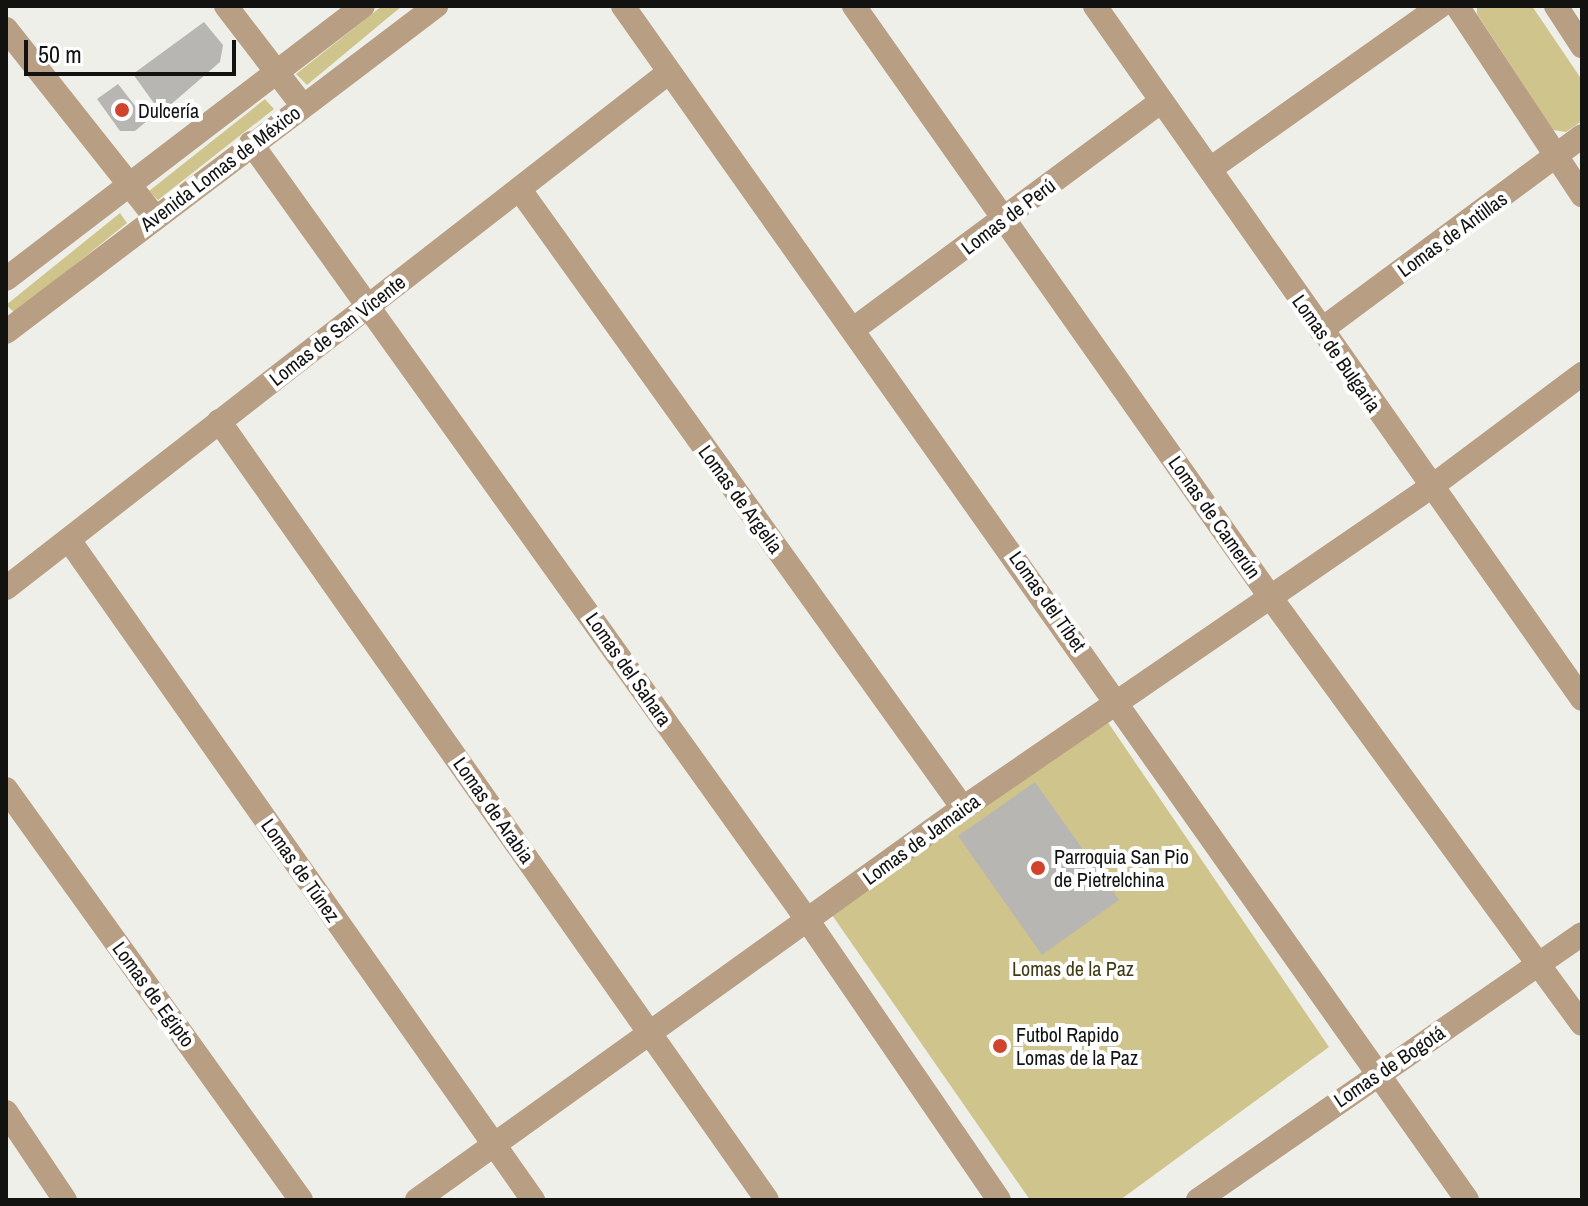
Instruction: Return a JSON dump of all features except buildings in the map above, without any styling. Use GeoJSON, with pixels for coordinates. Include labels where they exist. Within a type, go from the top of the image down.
{"type":"FeatureCollection","features":[{"type":"Feature","properties":{"kind":"street"},"geometry":{"type":"LineString","coordinates":[[226,6],[302,105]]}},
{"type":"Feature","properties":{"kind":"street","name":"Avenida Lomas de México"},"geometry":{"type":"LineString","coordinates":[[6,279],[363,6]]}},
{"type":"Feature","properties":{"kind":"street","name":"Avenida Lomas de México"},"geometry":{"type":"LineString","coordinates":[[8,326],[436,6]]}},
{"type":"Feature","properties":{"kind":"street","name":"Lomas del Tíbet"},"geometry":{"type":"LineString","coordinates":[[623,6],[668,73],[855,328],[1467,1200]]}},
{"type":"Feature","properties":{"kind":"street","name":"Lomas de Camerún"},"geometry":{"type":"LineString","coordinates":[[854,6],[1008,218],[1271,598],[1582,1024]]}},
{"type":"Feature","properties":{"kind":"street"},"geometry":{"type":"LineString","coordinates":[[1210,169],[1440,6]]}},
{"type":"Feature","properties":{"kind":"street"},"geometry":{"type":"LineString","coordinates":[[1457,6],[1582,195]]}},
{"type":"Feature","properties":{"kind":"street"},"geometry":{"type":"LineString","coordinates":[[1556,6],[1582,46]]}},
{"type":"Feature","properties":{"kind":"street","name":"Lomas de Bulgaria"},"geometry":{"type":"LineString","coordinates":[[1100,8],[1160,102],[1582,699]]}},
{"type":"Feature","properties":{"kind":"street"},"geometry":{"type":"LineString","coordinates":[[6,29],[155,217]]}},
{"type":"Feature","properties":{"kind":"street","name":"Lomas de San Vicente"},"geometry":{"type":"LineString","coordinates":[[6,588],[668,73]]}},
{"type":"Feature","properties":{"kind":"street","name":"Lomas de Perú"},"geometry":{"type":"LineString","coordinates":[[855,328],[1008,218],[1160,102]]}},
{"type":"Feature","properties":{"kind":"street","name":"Lomas de Antillas"},"geometry":{"type":"LineString","coordinates":[[1321,330],[1582,136]]}},
{"type":"Feature","properties":{"kind":"street","name":"Lomas del Sahara"},"geometry":{"type":"LineString","coordinates":[[251,143],[808,921],[999,1200]]}},
{"type":"Feature","properties":{"kind":"street","name":"Lomas de Argelia"},"geometry":{"type":"LineString","coordinates":[[520,190],[963,808]]}},
{"type":"Feature","properties":{"kind":"street","name":"Lomas de Jamaica"},"geometry":{"type":"LineString","coordinates":[[417,1200],[963,808],[1120,704],[1431,487],[1582,374]]}},
{"type":"Feature","properties":{"kind":"street","name":"Lomas de Arabia"},"geometry":{"type":"LineString","coordinates":[[219,421],[767,1200]]}},
{"type":"Feature","properties":{"kind":"street","name":"Lomas de Túnez"},"geometry":{"type":"LineString","coordinates":[[69,540],[533,1200]]}},
{"type":"Feature","properties":{"kind":"street","name":"Lomas de Egipto"},"geometry":{"type":"LineString","coordinates":[[6,789],[301,1200]]}},
{"type":"Feature","properties":{"kind":"street","name":"Lomas de Bogotá"},"geometry":{"type":"LineString","coordinates":[[1198,1200],[1224,1193],[1377,1072],[1582,934]]}},
{"type":"Feature","properties":{"kind":"street"},"geometry":{"type":"LineString","coordinates":[[6,1112],[65,1200]]}},
{"type":"Feature","properties":{"kind":"green space"},"geometry":{"type":"Polygon","coordinates":[[[382,6],[402,6],[307,85],[296,74],[382,6]]]}},
{"type":"Feature","properties":{"kind":"green space"},"geometry":{"type":"Polygon","coordinates":[[[1477,6],[1532,6],[1582,80],[1582,121],[1566,132],[1553,130],[1477,14],[1477,6]]]}},
{"type":"Feature","properties":{"kind":"green space"},"geometry":{"type":"Polygon","coordinates":[[[265,99],[274,109],[158,200],[149,191],[265,99]]]}},
{"type":"Feature","properties":{"kind":"green space"},"geometry":{"type":"Polygon","coordinates":[[[120,213],[127,223],[15,313],[6,305],[120,213]]]}},
{"type":"Feature","properties":{"kind":"green space","name":"Lomas de la Paz"},"geometry":{"type":"Polygon","coordinates":[[[1107,721],[1329,1047],[1120,1200],[1030,1200],[832,915],[1107,721]]]}},
{"type":"Feature","properties":{"kind":"place","name":"Dulcería"},"geometry":{"type":"Point","coordinates":[122,110]}},
{"type":"Feature","properties":{"kind":"place","name":"Parroquia San Pio de Pietrelchina"},"geometry":{"type":"Point","coordinates":[1038,868]}},
{"type":"Feature","properties":{"kind":"place","name":"Futbol Rapido Lomas de la Paz"},"geometry":{"type":"Point","coordinates":[1000,1046]}}]}
